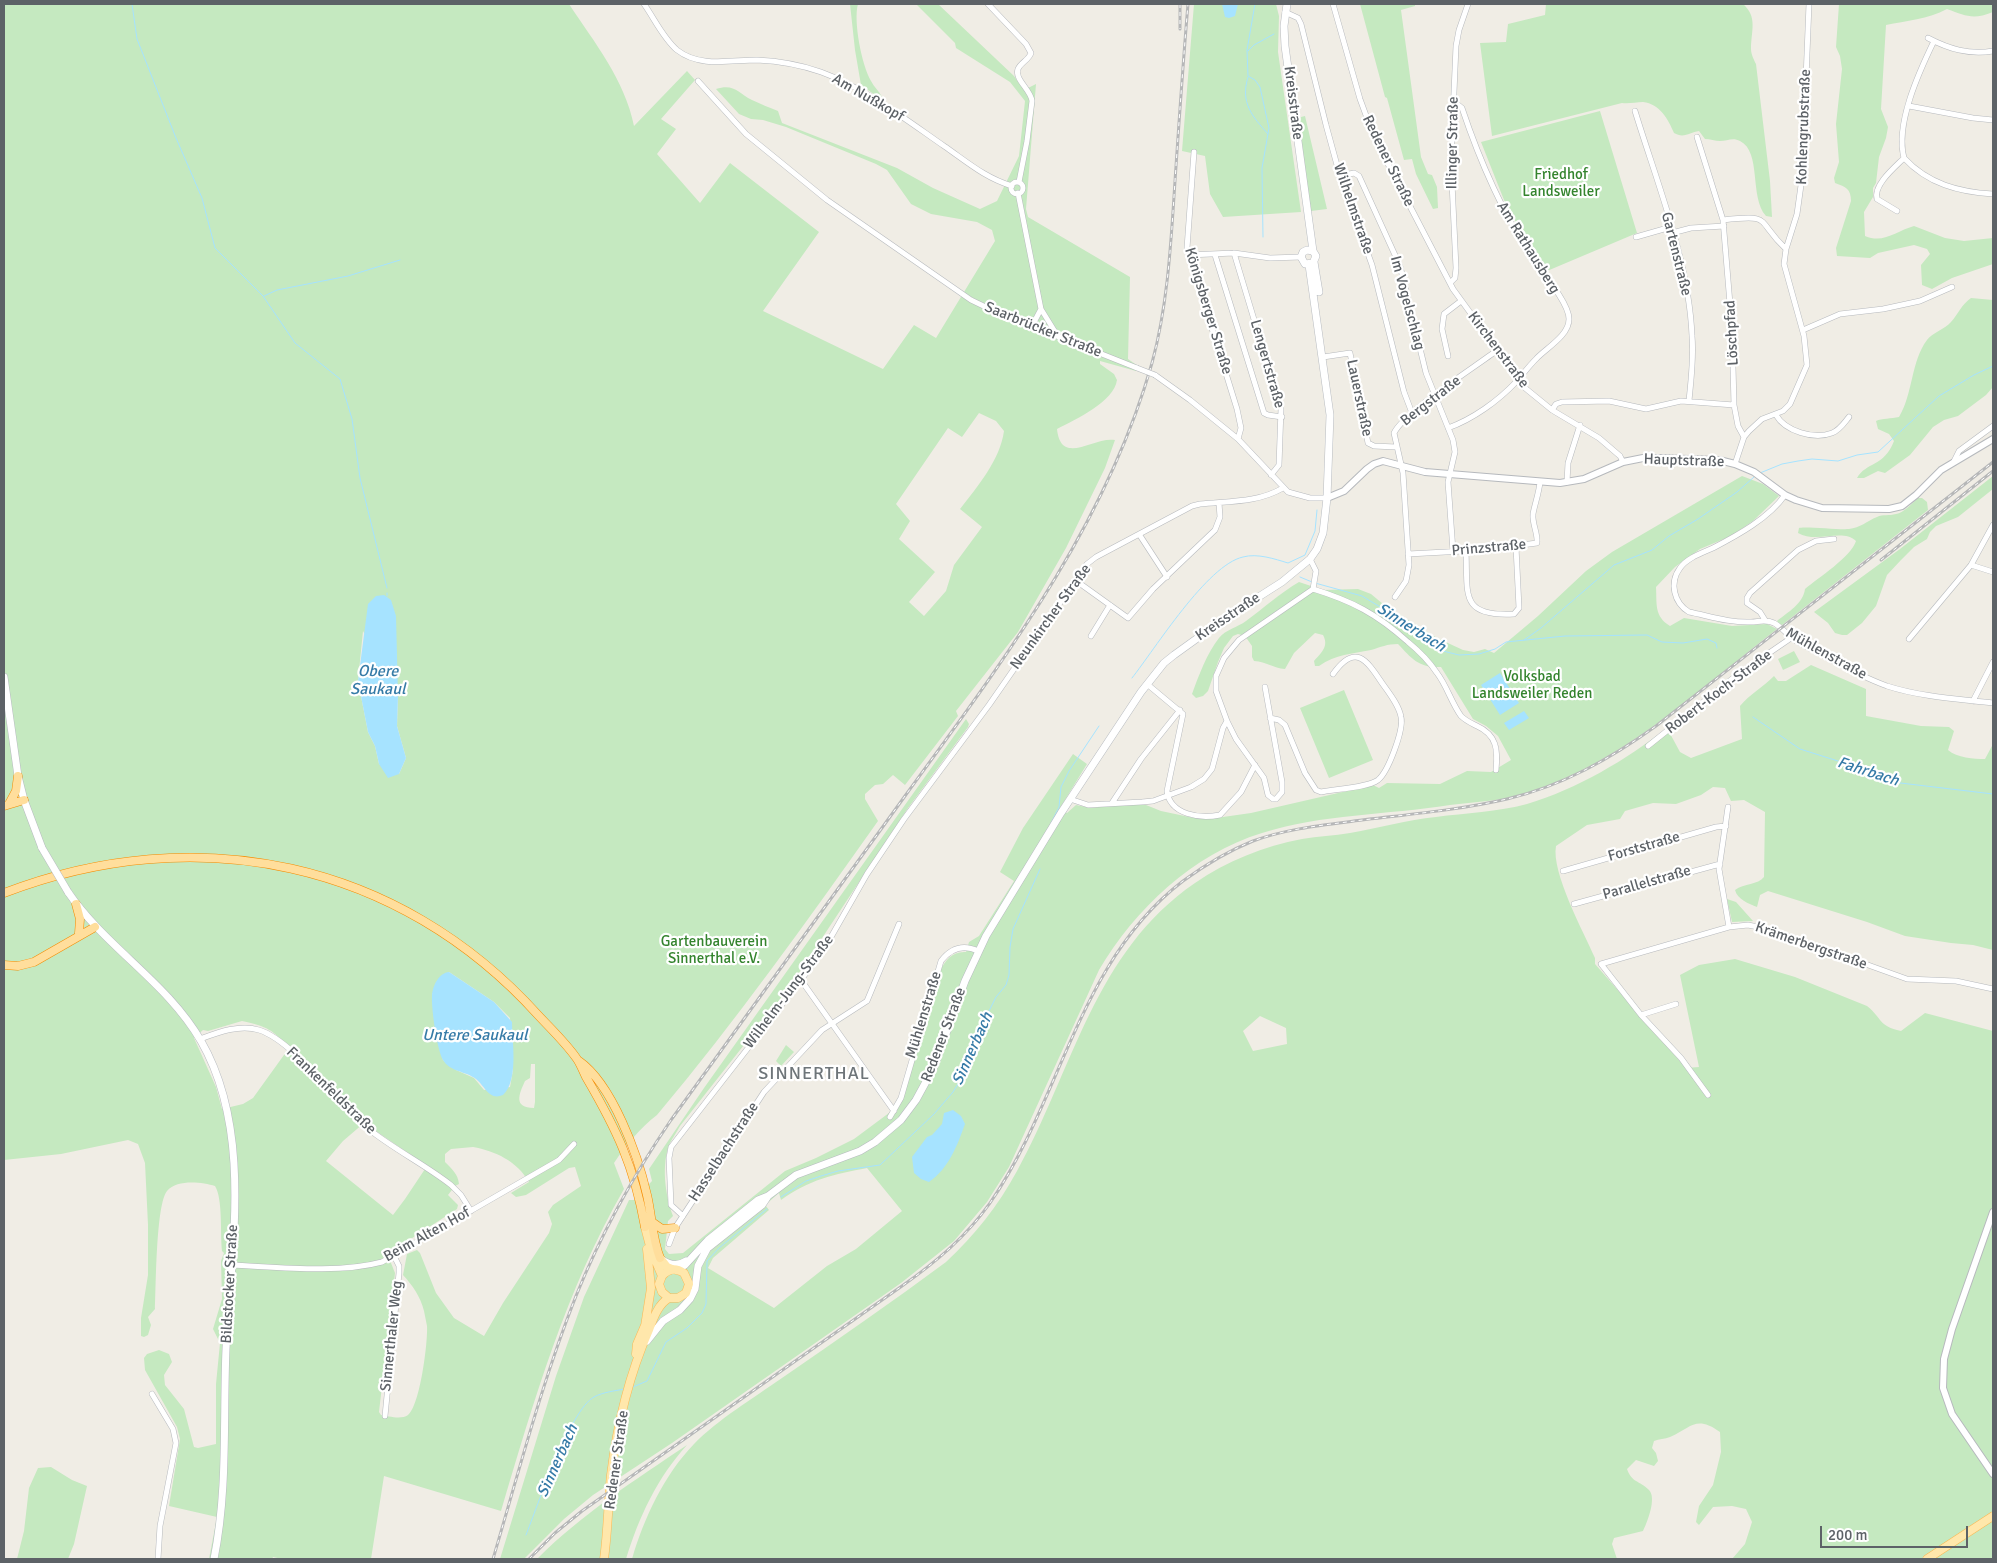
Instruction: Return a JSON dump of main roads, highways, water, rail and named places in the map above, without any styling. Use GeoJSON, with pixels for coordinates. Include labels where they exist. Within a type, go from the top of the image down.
{"type":"FeatureCollection","features":[{"type":"Feature","properties":{"kind":"highway"},"geometry":{"type":"LineString","coordinates":[[6,805],[16,790],[18,776]]}},
{"type":"Feature","properties":{"kind":"highway"},"geometry":{"type":"LineString","coordinates":[[6,805],[24,800]]}},
{"type":"Feature","properties":{"kind":"highway"},"geometry":{"type":"LineString","coordinates":[[4,893],[48,877],[137,859],[172,857],[215,858],[258,862],[335,881],[408,913],[442,933],[477,958],[519,994],[601,1084],[625,1128],[642,1175],[648,1225],[654,1237],[660,1258]]}},
{"type":"Feature","properties":{"kind":"highway"},"geometry":{"type":"LineString","coordinates":[[76,904],[80,919],[77,935]]}},
{"type":"Feature","properties":{"kind":"highway"},"geometry":{"type":"LineString","coordinates":[[4,965],[18,966],[34,962],[94,925]]}},
{"type":"Feature","properties":{"kind":"highway"},"geometry":{"type":"LineString","coordinates":[[648,1225],[662,1229],[675,1228]]}},
{"type":"Feature","properties":{"kind":"highway"},"geometry":{"type":"LineString","coordinates":[[654,1237],[662,1229]]}},
{"type":"Feature","properties":{"kind":"main road","name":"Kreisstraße"},"geometry":{"type":"LineString","coordinates":[[1061,813],[1147,684],[1164,663],[1182,648],[1282,582],[1310,559],[1320,542],[1327,498],[1330,392],[1312,263],[1316,256],[1310,250],[1286,46],[1286,4]]}},
{"type":"Feature","properties":{"kind":"main road"},"geometry":{"type":"LineString","coordinates":[[1310,250],[1303,252],[1301,257],[1304,264],[1312,263]]}},
{"type":"Feature","properties":{"kind":"main road","name":"Bildstocker Straße"},"geometry":{"type":"LineString","coordinates":[[4,677],[18,776],[24,800],[42,848],[76,904],[94,925],[164,992],[200,1039],[217,1078],[230,1123],[234,1174],[231,1265],[226,1349],[222,1498],[214,1559]]}},
{"type":"Feature","properties":{"kind":"main road","name":"Redener Straße"},"geometry":{"type":"LineString","coordinates":[[675,1269],[685,1266],[697,1251],[758,1200],[768,1196],[796,1175],[842,1159],[875,1142],[894,1128],[910,1109],[934,1067],[964,980],[978,951],[1061,813]]}},
{"type":"Feature","properties":{"kind":"main road","name":"Redener Straße"},"geometry":{"type":"LineString","coordinates":[[686,1275],[690,1265],[706,1249],[762,1205],[768,1196]]}},
{"type":"Feature","properties":{"kind":"main road"},"geometry":{"type":"LineString","coordinates":[[648,1225],[650,1250],[662,1276]]}},
{"type":"Feature","properties":{"kind":"main road"},"geometry":{"type":"LineString","coordinates":[[645,1326],[651,1288],[648,1225]]}},
{"type":"Feature","properties":{"kind":"main road"},"geometry":{"type":"LineString","coordinates":[[640,1351],[656,1327],[680,1310],[690,1299],[694,1289],[698,1266],[706,1249]]}},
{"type":"Feature","properties":{"kind":"main road"},"geometry":{"type":"LineString","coordinates":[[660,1258],[670,1264],[679,1264],[685,1262],[697,1251]]}},
{"type":"Feature","properties":{"kind":"main road"},"geometry":{"type":"LineString","coordinates":[[660,1258],[667,1267],[675,1269],[686,1275],[689,1284],[686,1293],[678,1298],[669,1298],[662,1292],[659,1284],[666,1271],[675,1269]]}},
{"type":"Feature","properties":{"kind":"main road","name":"Redener Straße"},"geometry":{"type":"LineString","coordinates":[[636,1361],[637,1344],[662,1292]]}},
{"type":"Feature","properties":{"kind":"main road","name":"Redener Straße"},"geometry":{"type":"LineString","coordinates":[[604,1559],[611,1476],[626,1396],[640,1351],[662,1304],[669,1298]]}},
{"type":"Feature","properties":{"kind":"main road"},"geometry":{"type":"LineString","coordinates":[[1927,1559],[1993,1516]]}},
{"type":"Feature","properties":{"kind":"water"},"geometry":{"type":"Polygon","coordinates":[[[1222,4],[1238,4],[1235,16],[1225,17],[1222,4]]]}},
{"type":"Feature","properties":{"kind":"water","name":"Obere Saukaul"},"geometry":{"type":"Polygon","coordinates":[[[384,595],[391,600],[396,616],[397,726],[406,758],[399,774],[388,778],[379,764],[375,746],[368,732],[358,681],[368,604],[376,596],[384,595]]]}},
{"type":"Feature","properties":{"kind":"water"},"geometry":{"type":"Polygon","coordinates":[[[1500,673],[1519,703],[1500,715],[1481,685],[1500,673]]]}},
{"type":"Feature","properties":{"kind":"water"},"geometry":{"type":"Polygon","coordinates":[[[1524,711],[1529,718],[1509,730],[1504,723],[1524,711]]]}},
{"type":"Feature","properties":{"kind":"water","name":"Untere Saukaul"},"geometry":{"type":"Polygon","coordinates":[[[449,972],[494,1002],[512,1022],[513,1071],[508,1088],[503,1095],[494,1096],[476,1079],[450,1067],[443,1060],[435,1028],[432,995],[437,980],[449,972]]]}},
{"type":"Feature","properties":{"kind":"water"},"geometry":{"type":"Polygon","coordinates":[[[953,1110],[961,1116],[965,1124],[955,1148],[947,1163],[936,1176],[929,1182],[921,1179],[914,1173],[912,1157],[927,1137],[932,1135],[942,1124],[944,1113],[953,1110]]]}},
{"type":"Feature","properties":{"kind":"waterway"},"geometry":{"type":"LineString","coordinates":[[132,4],[137,39],[202,198],[215,248],[263,296],[295,343],[340,379],[352,419],[360,478],[387,588]]}},
{"type":"Feature","properties":{"kind":"waterway"},"geometry":{"type":"LineString","coordinates":[[1255,4],[1247,50],[1248,76],[1255,80],[1260,87],[1269,128],[1262,168],[1263,237]]}},
{"type":"Feature","properties":{"kind":"waterway"},"geometry":{"type":"LineString","coordinates":[[1248,51],[1254,45],[1274,34]]}},
{"type":"Feature","properties":{"kind":"waterway"},"geometry":{"type":"LineString","coordinates":[[1248,77],[1246,94],[1249,109],[1268,134]]}},
{"type":"Feature","properties":{"kind":"waterway"},"geometry":{"type":"LineString","coordinates":[[264,296],[277,290],[348,276],[400,260]]}},
{"type":"Feature","properties":{"kind":"waterway"},"geometry":{"type":"LineString","coordinates":[[1760,473],[1782,464],[1798,461],[1812,459],[1838,461],[1857,455],[1878,452],[1939,396],[1993,366]]}},
{"type":"Feature","properties":{"kind":"waterway"},"geometry":{"type":"LineString","coordinates":[[1524,640],[1541,628],[1614,565],[1652,550],[1669,536],[1737,492],[1754,477]]}},
{"type":"Feature","properties":{"kind":"waterway","name":"Sinnerbach"},"geometry":{"type":"LineString","coordinates":[[1132,678],[1198,591],[1229,563],[1248,556],[1266,557],[1288,563],[1305,555],[1315,531],[1317,510]]}},
{"type":"Feature","properties":{"kind":"waterway","name":"Sinnerbach"},"geometry":{"type":"LineString","coordinates":[[1300,577],[1312,582]]}},
{"type":"Feature","properties":{"kind":"waterway","name":"Sinnerbach"},"geometry":{"type":"LineString","coordinates":[[1315,583],[1362,596],[1400,619],[1423,638],[1443,651],[1459,655],[1479,654],[1495,649],[1506,642],[1565,636],[1647,635],[1662,642],[1683,643],[1707,639],[1716,643],[1717,648]]}},
{"type":"Feature","properties":{"kind":"waterway","name":"Fahrbach"},"geometry":{"type":"LineString","coordinates":[[1753,717],[1800,749],[1860,768],[1892,782],[1993,794]]}},
{"type":"Feature","properties":{"kind":"waterway","name":"Sinnerbach"},"geometry":{"type":"LineString","coordinates":[[1051,823],[1059,807],[1061,787],[1069,771],[1099,726]]}},
{"type":"Feature","properties":{"kind":"waterway","name":"Sinnerbach"},"geometry":{"type":"LineString","coordinates":[[781,1197],[806,1181],[821,1176],[838,1171],[880,1165],[934,1114],[953,1092],[966,1071],[985,1019],[996,997],[1006,985],[1009,975],[1013,929],[1040,869]]}},
{"type":"Feature","properties":{"kind":"waterway","name":"Sinnerbach"},"geometry":{"type":"LineString","coordinates":[[633,1387],[647,1381],[666,1342],[687,1328],[702,1313],[706,1304],[707,1261],[719,1248],[767,1209]]}},
{"type":"Feature","properties":{"kind":"waterway","name":"Sinnerbach"},"geometry":{"type":"LineString","coordinates":[[526,1535],[555,1460],[575,1420],[594,1397],[624,1389]]}},
{"type":"Feature","properties":{"kind":"railway"},"geometry":{"type":"LineString","coordinates":[[1180,4],[1180,29]]}},
{"type":"Feature","properties":{"kind":"railway"},"geometry":{"type":"LineString","coordinates":[[493,1559],[552,1361],[564,1328],[596,1250],[631,1184],[671,1120],[1014,643],[1048,590],[1108,480],[1132,423],[1152,363],[1162,318],[1170,250],[1188,4]]}},
{"type":"Feature","properties":{"kind":"railway"},"geometry":{"type":"LineString","coordinates":[[529,1559],[555,1533],[582,1511],[927,1268],[961,1238],[990,1203],[1015,1163],[1074,1033],[1095,991],[1119,950],[1148,914],[1183,881],[1235,849],[1276,834],[1323,825],[1447,810],[1507,799],[1547,787],[1585,770],[1621,750],[1656,726],[1993,462]]}},
{"type":"Feature","properties":{"kind":"railway"},"geometry":{"type":"LineString","coordinates":[[1881,560],[1993,471]]}},
{"type":"Feature","properties":{"kind":"district","name":"SINNERTHAL"},"geometry":{"type":"Point","coordinates":[814,1074]}},
{"type":"Feature","properties":{"kind":"park label","name":"Friedhof Landsweiler"},"geometry":{"type":"Point","coordinates":[1561,184]}},
{"type":"Feature","properties":{"kind":"park label","name":"Volksbad Landsweiler Reden"},"geometry":{"type":"Point","coordinates":[1532,686]}},
{"type":"Feature","properties":{"kind":"park label","name":"Gartenbauverein Sinnerthal e.V."},"geometry":{"type":"Point","coordinates":[714,950]}}]}
